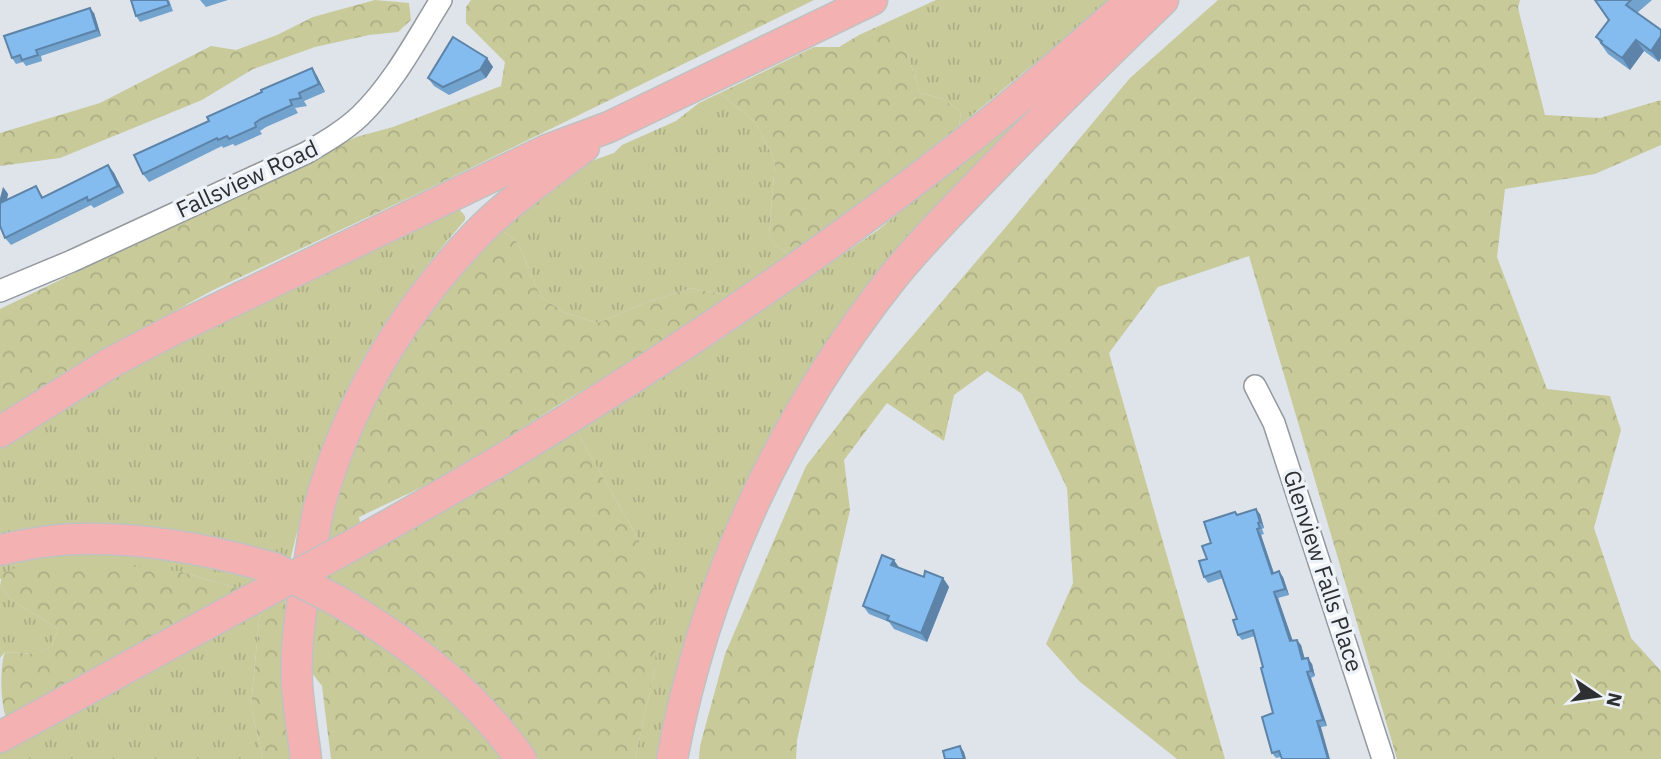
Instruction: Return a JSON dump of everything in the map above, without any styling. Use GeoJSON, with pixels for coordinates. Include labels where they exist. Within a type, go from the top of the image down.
{"type":"FeatureCollection","features":[{"type":"Feature","properties":{"kind":"highway"},"geometry":{"type":"LineString","coordinates":[[0,432],[110,363],[175,329],[547,150],[609,127],[872,0]]}},
{"type":"Feature","properties":{"kind":"highway"},"geometry":{"type":"LineString","coordinates":[[0,737],[345,549],[542,436],[720,322],[869,216],[957,149],[1132,0]]}},
{"type":"Feature","properties":{"kind":"highway"},"geometry":{"type":"LineString","coordinates":[[672,759],[679,719],[698,650],[728,560],[755,497],[811,393],[862,318],[938,225],[1026,134],[1163,0]]}},
{"type":"Feature","properties":{"kind":"highway"},"geometry":{"type":"LineString","coordinates":[[306,759],[297,683],[299,624],[318,510],[351,419],[407,318],[441,274],[479,232],[513,201],[609,127]]}},
{"type":"Feature","properties":{"kind":"highway"},"geometry":{"type":"LineString","coordinates":[[0,550],[65,540],[130,540],[212,552],[274,568],[386,629],[428,660],[470,697],[522,759]]}},
{"type":"Feature","properties":{"kind":"street","name":"Fallsview Road"},"geometry":{"type":"LineString","coordinates":[[0,291],[257,176],[332,138],[375,101],[396,73],[441,0]]}},
{"type":"Feature","properties":{"kind":"street","name":"Glenview Falls Place"},"geometry":{"type":"LineString","coordinates":[[1255,386],[1274,423],[1384,759]]}},
{"type":"Feature","properties":{"kind":"green space"},"geometry":{"type":"Polygon","coordinates":[[[375,0],[409,3],[411,20],[398,32],[369,35],[315,47],[253,69],[202,100],[60,158],[0,166],[0,133],[100,103],[211,46],[236,50],[277,35],[313,17],[375,0]]]}},
{"type":"Feature","properties":{"kind":"green space"},"geometry":{"type":"Polygon","coordinates":[[[471,0],[814,0],[436,185],[213,290],[68,370],[0,416],[0,309],[356,137],[393,127],[501,86],[505,62],[466,23],[466,7],[471,0]]]}},
{"type":"Feature","properties":{"kind":"green space"},"geometry":{"type":"Polygon","coordinates":[[[936,0],[1111,0],[959,126],[961,112],[943,99],[920,93],[908,55],[895,34],[859,35],[936,0]]]}},
{"type":"Feature","properties":{"kind":"green space"},"geometry":{"type":"Polygon","coordinates":[[[1218,0],[1520,0],[1518,8],[1545,115],[1600,118],[1661,100],[1661,145],[1595,174],[1505,189],[1497,257],[1547,389],[1610,396],[1621,430],[1594,528],[1631,638],[1661,671],[1661,759],[1397,759],[1249,256],[1158,287],[1109,353],[1225,759],[1177,759],[1079,681],[1046,644],[1073,583],[1067,488],[1022,394],[987,371],[954,395],[944,441],[887,403],[844,460],[850,510],[797,740],[796,759],[699,759],[700,746],[725,654],[806,466],[859,398],[1130,78],[1218,0]]]}},
{"type":"Feature","properties":{"kind":"green space"},"geometry":{"type":"Polygon","coordinates":[[[895,33],[908,55],[920,93],[943,99],[961,112],[959,126],[850,212],[790,254],[775,246],[769,236],[775,162],[757,124],[720,93],[814,47],[839,47],[859,35],[895,33]]]}},
{"type":"Feature","properties":{"kind":"green space"},"geometry":{"type":"Polygon","coordinates":[[[1056,84],[783,419],[752,472],[725,534],[660,759],[635,759],[655,668],[640,542],[577,432],[723,338],[878,230],[1056,84]]]}},
{"type":"Feature","properties":{"kind":"green space"},"geometry":{"type":"Polygon","coordinates":[[[720,93],[757,124],[775,162],[769,236],[775,246],[790,254],[730,296],[692,288],[647,302],[598,323],[565,313],[540,296],[518,243],[502,230],[533,200],[580,165],[614,153],[622,145],[676,121],[699,103],[720,93]]]}},
{"type":"Feature","properties":{"kind":"green space"},"geometry":{"type":"Polygon","coordinates":[[[460,210],[465,220],[422,271],[396,308],[371,345],[348,387],[318,460],[290,561],[221,539],[149,526],[88,524],[0,536],[0,444],[37,427],[95,391],[102,381],[460,210]]]}},
{"type":"Feature","properties":{"kind":"green space"},"geometry":{"type":"Polygon","coordinates":[[[502,230],[518,243],[540,296],[565,313],[598,323],[647,302],[692,288],[730,296],[667,340],[555,407],[456,471],[359,517],[360,523],[322,545],[346,462],[401,349],[438,301],[502,230]]]}},
{"type":"Feature","properties":{"kind":"green space"},"geometry":{"type":"Polygon","coordinates":[[[577,432],[640,542],[657,597],[655,668],[635,759],[538,759],[493,703],[441,655],[385,612],[323,577],[577,432]]]}},
{"type":"Feature","properties":{"kind":"green space"},"geometry":{"type":"Polygon","coordinates":[[[37,551],[161,556],[257,580],[240,589],[178,571],[0,579],[0,559],[37,551]]]}},
{"type":"Feature","properties":{"kind":"green space"},"geometry":{"type":"Polygon","coordinates":[[[97,563],[178,571],[240,589],[6,717],[1,683],[5,652],[35,654],[51,647],[58,629],[12,600],[0,586],[2,574],[19,566],[97,563]]]}},
{"type":"Feature","properties":{"kind":"green space"},"geometry":{"type":"Polygon","coordinates":[[[0,586],[12,600],[58,629],[51,647],[36,654],[5,652],[0,658],[0,586]]]}},
{"type":"Feature","properties":{"kind":"green space"},"geometry":{"type":"Polygon","coordinates":[[[286,596],[282,670],[291,759],[263,759],[251,706],[260,610],[286,596]]]}},
{"type":"Feature","properties":{"kind":"green space"},"geometry":{"type":"Polygon","coordinates":[[[316,605],[424,669],[510,759],[331,759],[322,686],[312,673],[316,605]]]}},
{"type":"Feature","properties":{"kind":"green space"},"geometry":{"type":"Polygon","coordinates":[[[260,610],[251,706],[263,759],[0,759],[0,753],[260,610]]]}},
{"type":"Feature","properties":{"kind":"building"},"geometry":{"type":"Polygon","coordinates":[[[131,0],[167,0],[169,5],[136,16],[131,0]]]}},
{"type":"Feature","properties":{"kind":"building"},"geometry":{"type":"Polygon","coordinates":[[[1595,0],[1631,0],[1626,5],[1661,30],[1661,36],[1651,51],[1636,40],[1622,58],[1601,43],[1596,37],[1609,20],[1595,0]]]}},
{"type":"Feature","properties":{"kind":"building"},"geometry":{"type":"Polygon","coordinates":[[[90,8],[97,30],[36,50],[38,55],[22,60],[20,55],[12,58],[4,36],[90,8]]]}},
{"type":"Feature","properties":{"kind":"building"},"geometry":{"type":"Polygon","coordinates":[[[453,37],[487,58],[480,70],[443,87],[428,78],[453,37]]]}},
{"type":"Feature","properties":{"kind":"building"},"geometry":{"type":"Polygon","coordinates":[[[312,68],[319,84],[299,93],[301,98],[290,100],[292,105],[261,119],[255,123],[256,127],[229,139],[227,136],[218,140],[217,138],[143,174],[134,155],[209,121],[207,117],[262,92],[261,90],[312,68]]]}},
{"type":"Feature","properties":{"kind":"building"},"geometry":{"type":"Polygon","coordinates":[[[108,165],[118,186],[88,201],[87,197],[5,238],[0,226],[0,203],[36,186],[42,198],[108,165]]]}},
{"type":"Feature","properties":{"kind":"building"},"geometry":{"type":"Polygon","coordinates":[[[1256,509],[1260,522],[1260,528],[1257,529],[1272,574],[1279,571],[1285,589],[1274,592],[1290,641],[1297,640],[1302,659],[1308,658],[1311,671],[1307,672],[1323,720],[1317,721],[1328,759],[1282,759],[1279,751],[1272,753],[1262,717],[1273,713],[1253,630],[1238,635],[1233,620],[1237,619],[1220,571],[1204,577],[1199,561],[1207,559],[1202,546],[1211,543],[1204,522],[1235,512],[1237,515],[1256,509]]]}},
{"type":"Feature","properties":{"kind":"building"},"geometry":{"type":"Polygon","coordinates":[[[882,555],[894,560],[891,565],[924,577],[925,571],[943,578],[921,633],[887,620],[889,616],[863,606],[882,555]]]}},
{"type":"Feature","properties":{"kind":"building"},"geometry":{"type":"Polygon","coordinates":[[[960,746],[964,759],[945,759],[943,751],[960,746]]]}}]}
